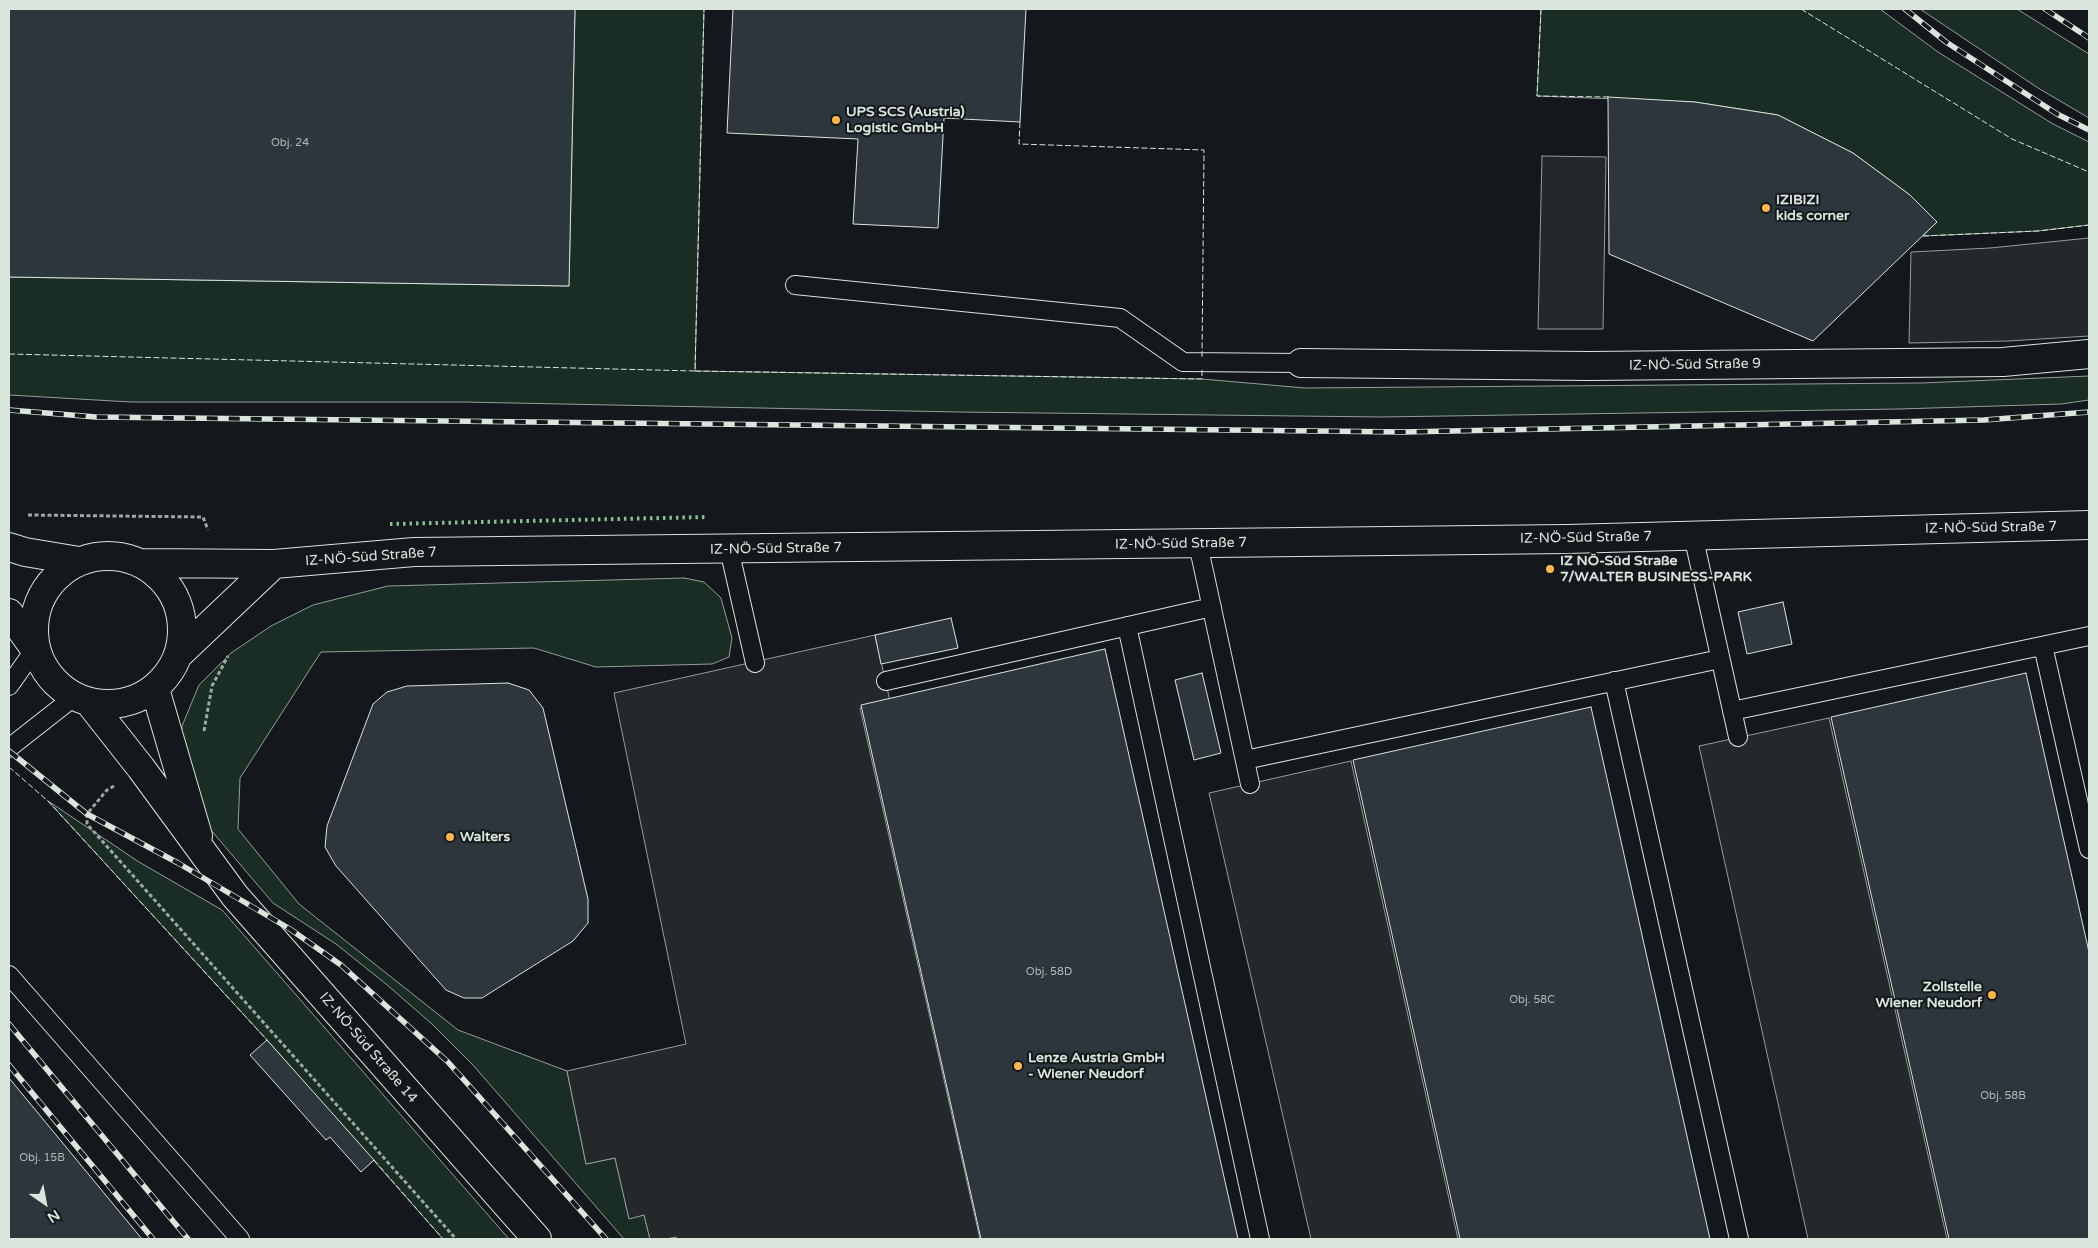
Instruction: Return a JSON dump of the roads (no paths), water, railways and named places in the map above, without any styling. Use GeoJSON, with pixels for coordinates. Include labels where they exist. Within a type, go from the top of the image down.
{"type":"FeatureCollection","features":[{"type":"Feature","properties":{"kind":"street","name":"IZ-NÖ-Süd Straße 9"},"geometry":{"type":"LineString","coordinates":[[1301,363],[1589,366],[1993,362],[2089,354]]}},
{"type":"Feature","properties":{"kind":"street","name":"IZ-NÖ-Süd Straße 7"},"geometry":{"type":"LineString","coordinates":[[141,563],[274,564],[414,552],[1198,544],[1693,535],[2089,525]]}},
{"type":"Feature","properties":{"kind":"street"},"geometry":{"type":"LineString","coordinates":[[9,546],[24,552],[79,561]]}},
{"type":"Feature","properties":{"kind":"street"},"geometry":{"type":"LineString","coordinates":[[9,613],[35,649],[43,669],[56,685],[81,700],[115,704],[136,699],[155,689],[169,673],[178,654],[183,633],[180,612],[172,592],[159,576],[141,563],[114,556],[100,556],[79,561],[61,572],[46,588],[37,607],[33,628],[35,649]]}},
{"type":"Feature","properties":{"kind":"street"},"geometry":{"type":"LineString","coordinates":[[178,654],[274,564]]}},
{"type":"Feature","properties":{"kind":"street","name":"IZ-NÖ-Süd Straße 14"},"geometry":{"type":"LineString","coordinates":[[155,689],[204,854]]}},
{"type":"Feature","properties":{"kind":"street","name":"IZ-NÖ-Süd Straße 14"},"geometry":{"type":"LineString","coordinates":[[81,700],[141,768],[235,896],[537,1239]]}},
{"type":"Feature","properties":{"kind":"lane"},"geometry":{"type":"LineString","coordinates":[[796,285],[1120,318],[1183,362],[1301,363]]}},
{"type":"Feature","properties":{"kind":"lane"},"geometry":{"type":"LineString","coordinates":[[1693,535],[1738,738]]}},
{"type":"Feature","properties":{"kind":"lane"},"geometry":{"type":"LineString","coordinates":[[1198,544],[1250,784]]}},
{"type":"Feature","properties":{"kind":"lane"},"geometry":{"type":"LineString","coordinates":[[729,549],[755,663]]}},
{"type":"Feature","properties":{"kind":"lane"},"geometry":{"type":"LineString","coordinates":[[886,680],[1212,606]]}},
{"type":"Feature","properties":{"kind":"lane"},"geometry":{"type":"LineString","coordinates":[[1127,626],[1260,1239]]}},
{"type":"Feature","properties":{"kind":"lane"},"geometry":{"type":"LineString","coordinates":[[1732,711],[2089,636]]}},
{"type":"Feature","properties":{"kind":"lane"},"geometry":{"type":"LineString","coordinates":[[2043,646],[2089,849]]}},
{"type":"Feature","properties":{"kind":"lane"},"geometry":{"type":"LineString","coordinates":[[9,686],[35,649]]}},
{"type":"Feature","properties":{"kind":"lane"},"geometry":{"type":"LineString","coordinates":[[1245,760],[1720,659]]}},
{"type":"Feature","properties":{"kind":"lane"},"geometry":{"type":"LineString","coordinates":[[1614,681],[1739,1239]]}},
{"type":"Feature","properties":{"kind":"lane"},"geometry":{"type":"LineString","coordinates":[[9,748],[81,700]]}},
{"type":"Feature","properties":{"kind":"lane"},"geometry":{"type":"LineString","coordinates":[[9,975],[240,1239]]}},
{"type":"Feature","properties":{"kind":"railway"},"geometry":{"type":"LineString","coordinates":[[1905,9],[1946,42],[2057,114],[2089,130]]}},
{"type":"Feature","properties":{"kind":"railway"},"geometry":{"type":"LineString","coordinates":[[2045,9],[2089,38]]}},
{"type":"Feature","properties":{"kind":"railway"},"geometry":{"type":"LineString","coordinates":[[9,410],[96,417],[1403,432],[1984,420],[2089,412]]}},
{"type":"Feature","properties":{"kind":"railway"},"geometry":{"type":"LineString","coordinates":[[9,751],[87,814],[178,863],[290,929],[341,965],[448,1062],[606,1239]]}},
{"type":"Feature","properties":{"kind":"railway"},"geometry":{"type":"LineString","coordinates":[[9,1024],[188,1239]]}},
{"type":"Feature","properties":{"kind":"railway"},"geometry":{"type":"LineString","coordinates":[[9,1065],[153,1239]]}},
{"type":"Feature","properties":{"kind":"place","name":"UPS SCS (Austria) Logistic GmbH"},"geometry":{"type":"Point","coordinates":[836,120]}},
{"type":"Feature","properties":{"kind":"place","name":"IZIBIZI kids corner"},"geometry":{"type":"Point","coordinates":[1766,208]}},
{"type":"Feature","properties":{"kind":"place","name":"IZ NÖ-Süd Straße 7/WALTER BUSINESS-PARK"},"geometry":{"type":"Point","coordinates":[1550,569]}},
{"type":"Feature","properties":{"kind":"place","name":"Walters"},"geometry":{"type":"Point","coordinates":[450,837]}},
{"type":"Feature","properties":{"kind":"place","name":"Zollstelle Wiener Neudorf"},"geometry":{"type":"Point","coordinates":[1992,995]}},
{"type":"Feature","properties":{"kind":"place","name":"Lenze Austria GmbH - Wiener Neudorf"},"geometry":{"type":"Point","coordinates":[1018,1066]}}]}
